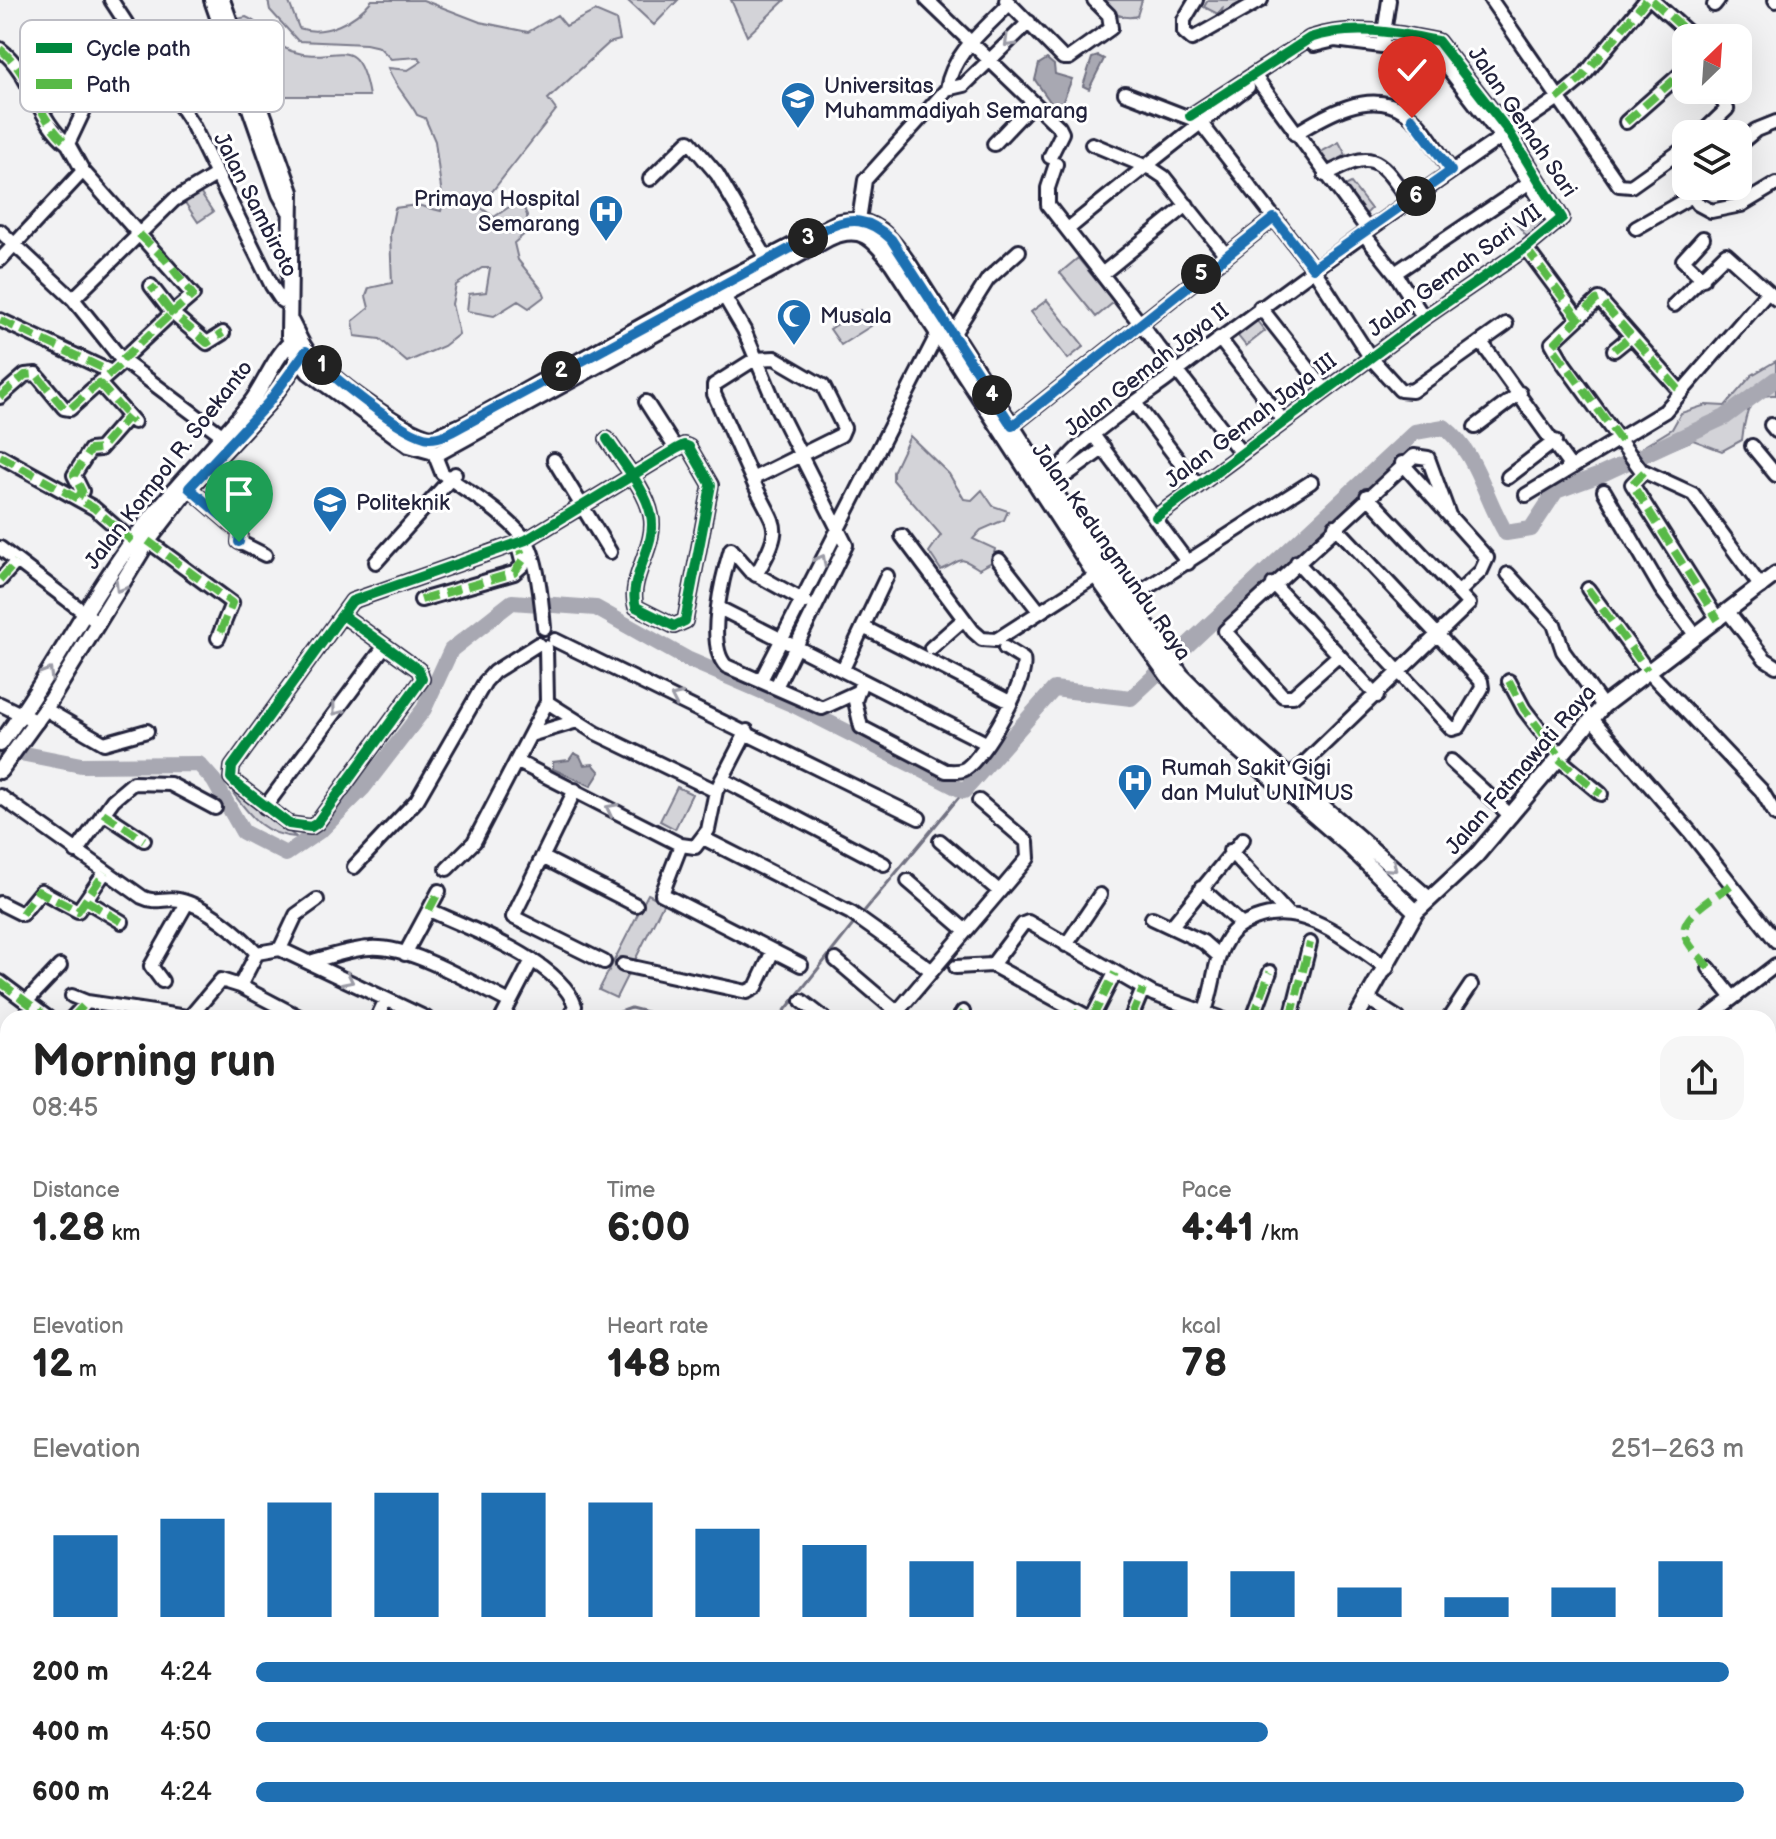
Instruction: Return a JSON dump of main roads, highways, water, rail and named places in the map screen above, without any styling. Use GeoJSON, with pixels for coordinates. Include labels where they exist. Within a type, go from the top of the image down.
{"type":"FeatureCollection","features":[{"type":"Feature","properties":{"kind":"main road"},"geometry":{"type":"LineString","coordinates":[[212,0],[219,20]]}},
{"type":"Feature","properties":{"kind":"main road"},"geometry":{"type":"LineString","coordinates":[[222,0],[229,20]]}},
{"type":"Feature","properties":{"kind":"main road"},"geometry":{"type":"LineString","coordinates":[[251,112],[280,194],[289,210]]}},
{"type":"Feature","properties":{"kind":"main road"},"geometry":{"type":"LineString","coordinates":[[262,112],[291,192],[289,319],[294,340],[302,354],[395,422],[417,434],[435,450],[466,424],[815,240]]}},
{"type":"Feature","properties":{"kind":"main road","name":"Jalan Kedungmundu Raya"},"geometry":{"type":"LineString","coordinates":[[815,240],[839,222],[875,225],[891,239],[926,303],[938,333],[1007,430],[1048,480],[1101,572],[1176,677],[1240,743],[1352,840],[1429,899]]}},
{"type":"Feature","properties":{"kind":"main road"},"geometry":{"type":"LineString","coordinates":[[721,290],[767,259],[815,240]]}},
{"type":"Feature","properties":{"kind":"main road","name":"Jalan Kedungmundu Raya"},"geometry":{"type":"LineString","coordinates":[[926,303],[954,333],[1007,430]]}},
{"type":"Feature","properties":{"kind":"main road","name":"Jalan Kompol R. Soekanto"},"geometry":{"type":"LineString","coordinates":[[227,440],[294,340]]}},
{"type":"Feature","properties":{"kind":"main road","name":"Jalan Kompol R. Soekanto"},"geometry":{"type":"LineString","coordinates":[[0,771],[7,743],[30,718],[83,614],[132,541],[227,440],[268,403],[302,354]]}},
{"type":"Feature","properties":{"kind":"main road","name":"Jalan Kompol R. Soekanto"},"geometry":{"type":"LineString","coordinates":[[30,718],[45,709],[184,484]]}},
{"type":"Feature","properties":{"kind":"main road","name":"Jalan Kedungmundu Raya"},"geometry":{"type":"LineString","coordinates":[[1101,572],[1130,599],[1147,639]]}},
{"type":"Feature","properties":{"kind":"main road","name":"Jalan Fatmawati Raya"},"geometry":{"type":"LineString","coordinates":[[1361,1010],[1416,912],[1462,872],[1603,706],[1776,574]]}},
{"type":"Feature","properties":{"kind":"main road","name":"Jalan Kedungmundu Raya"},"geometry":{"type":"LineString","coordinates":[[1352,840],[1416,912]]}},
{"type":"Feature","properties":{"kind":"waterway"},"geometry":{"type":"LineString","coordinates":[[0,749],[81,765],[199,764],[214,781],[243,832],[286,854],[321,830],[363,788],[424,709],[451,650],[512,602],[596,608],[687,659],[796,706],[964,791],[1054,689],[1131,698],[1415,432],[1444,427],[1456,438],[1473,463],[1506,533],[1531,529],[1556,491],[1600,475],[1725,417],[1776,379]]}},
{"type":"Feature","properties":{"kind":"waterway"},"geometry":{"type":"LineString","coordinates":[[861,915],[964,791]]}},
{"type":"Feature","properties":{"kind":"waterway"},"geometry":{"type":"LineString","coordinates":[[785,1010],[856,921]]}},
{"type":"Feature","properties":{"kind":"waterway"},"geometry":{"type":"LineString","coordinates":[[626,1010],[639,1010]]}},
{"type":"Feature","properties":{"kind":"place","name":"Universitas Muhammadiyah Semarang"},"geometry":{"type":"Point","coordinates":[798,130]}},
{"type":"Feature","properties":{"kind":"place","name":"Primaya Hospital Semarang"},"geometry":{"type":"Point","coordinates":[606,243]}},
{"type":"Feature","properties":{"kind":"place","name":"Musala"},"geometry":{"type":"Point","coordinates":[794,347]}},
{"type":"Feature","properties":{"kind":"place","name":"Politeknik"},"geometry":{"type":"Point","coordinates":[330,534]}},
{"type":"Feature","properties":{"kind":"place","name":"Rumah Sakit Gigi dan Mulut UNIMUS"},"geometry":{"type":"Point","coordinates":[1135,812]}}]}
